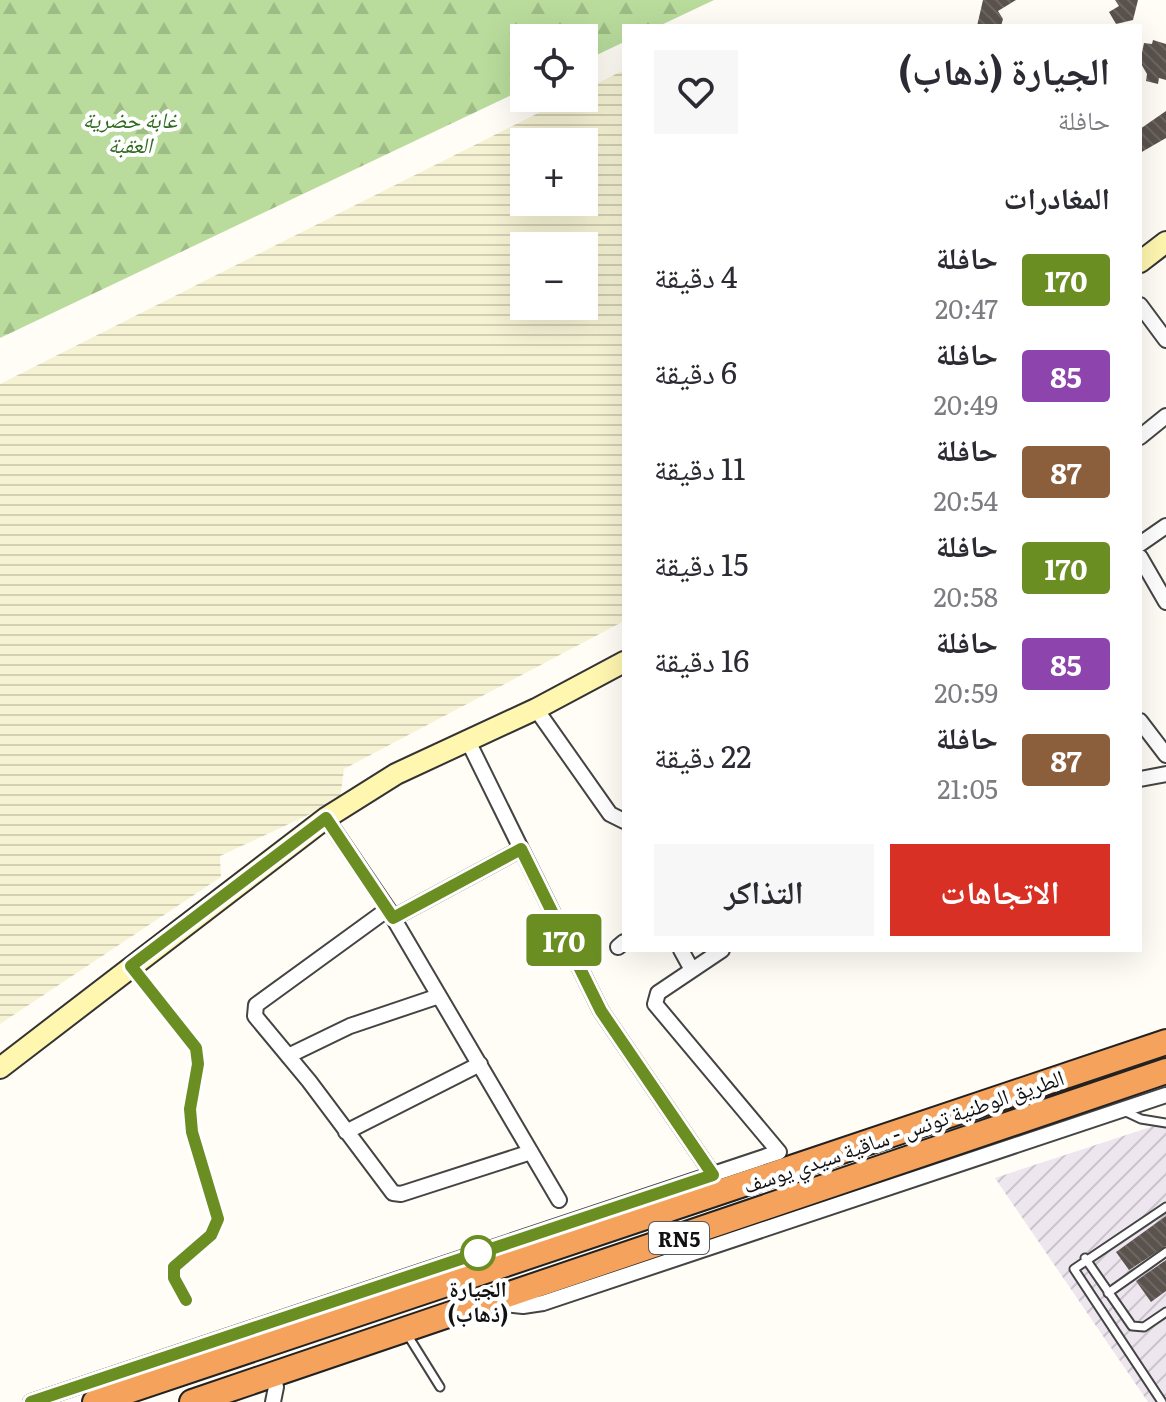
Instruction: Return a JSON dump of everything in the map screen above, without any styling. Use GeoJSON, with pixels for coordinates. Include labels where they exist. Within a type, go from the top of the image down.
{"type":"FeatureCollection","features":[{"type":"Feature","properties":{"kind":"highway","name":"الطريق الوطنية تونس - ساقية سيدي يوسف"},"geometry":{"type":"LineString","coordinates":[[95,1402],[1166,1042]]}},
{"type":"Feature","properties":{"kind":"highway","name":"الطريق الوطنية تونس - ساقية سيدي يوسف"},"geometry":{"type":"LineString","coordinates":[[199,1400],[1166,1071]]}},
{"type":"Feature","properties":{"kind":"street"},"geometry":{"type":"LineString","coordinates":[[1142,260],[1166,242]]}},
{"type":"Feature","properties":{"kind":"street"},"geometry":{"type":"LineString","coordinates":[[1142,308],[1166,340]]}},
{"type":"Feature","properties":{"kind":"street"},"geometry":{"type":"LineString","coordinates":[[1142,435],[1166,416]]}},
{"type":"Feature","properties":{"kind":"street"},"geometry":{"type":"LineString","coordinates":[[1142,543],[1166,526]]}},
{"type":"Feature","properties":{"kind":"street"},"geometry":{"type":"LineString","coordinates":[[1142,560],[1166,602]]}},
{"type":"Feature","properties":{"kind":"street"},"geometry":{"type":"LineString","coordinates":[[0,1068],[326,818],[396,774],[536,709],[622,665]]}},
{"type":"Feature","properties":{"kind":"street"},"geometry":{"type":"LineString","coordinates":[[536,709],[610,814],[622,820]]}},
{"type":"Feature","properties":{"kind":"street"},"geometry":{"type":"LineString","coordinates":[[1142,724],[1166,755]]}},
{"type":"Feature","properties":{"kind":"street"},"geometry":{"type":"LineString","coordinates":[[467,739],[601,1011],[713,1175]]}},
{"type":"Feature","properties":{"kind":"street"},"geometry":{"type":"LineString","coordinates":[[1142,779],[1166,774]]}},
{"type":"Feature","properties":{"kind":"street"},"geometry":{"type":"LineString","coordinates":[[326,818],[391,913],[559,1200]]}},
{"type":"Feature","properties":{"kind":"street"},"geometry":{"type":"LineString","coordinates":[[521,849],[391,913],[256,1005],[255,1016],[393,1193],[401,1194],[531,1152]]}},
{"type":"Feature","properties":{"kind":"street"},"geometry":{"type":"LineString","coordinates":[[682,952],[692,970]]}},
{"type":"Feature","properties":{"kind":"street"},"geometry":{"type":"LineString","coordinates":[[31,1402],[779,1152],[657,1009],[658,993],[719,952]]}},
{"type":"Feature","properties":{"kind":"street"},"geometry":{"type":"LineString","coordinates":[[288,1056],[350,1026],[439,996]]}},
{"type":"Feature","properties":{"kind":"street"},"geometry":{"type":"LineString","coordinates":[[346,1132],[480,1064]]}},
{"type":"Feature","properties":{"kind":"street"},"geometry":{"type":"LineString","coordinates":[[492,1302],[513,1306],[543,1303],[1166,1095]]}},
{"type":"Feature","properties":{"kind":"street"},"geometry":{"type":"LineString","coordinates":[[273,1374],[276,1387],[273,1402]]}},
{"type":"Feature","properties":{"kind":"lane"},"geometry":{"type":"LineString","coordinates":[[131,966],[192,1041],[198,1056],[190,1109],[192,1132],[218,1219],[211,1235],[174,1267],[174,1278],[186,1300]]}},
{"type":"Feature","properties":{"kind":"lane"},"geometry":{"type":"LineString","coordinates":[[1122,1110],[1141,1119],[1166,1123]]}},
{"type":"Feature","properties":{"kind":"lane"},"geometry":{"type":"LineString","coordinates":[[1162,1402],[1074,1272],[1075,1265],[1166,1207]]}},
{"type":"Feature","properties":{"kind":"lane"},"geometry":{"type":"LineString","coordinates":[[1108,1293],[1166,1252]]}},
{"type":"Feature","properties":{"kind":"lane"},"geometry":{"type":"LineString","coordinates":[[1085,1258],[1132,1326],[1144,1327],[1166,1312]]}},
{"type":"Feature","properties":{"kind":"lane"},"geometry":{"type":"LineString","coordinates":[[406,1331],[440,1387]]}},
{"type":"Feature","properties":{"kind":"shaded area"},"geometry":{"type":"Polygon","coordinates":[[[622,71],[622,622],[344,769],[340,800],[220,856],[221,877],[0,1024],[0,384],[540,112],[598,112],[598,83],[622,71]]]}},
{"type":"Feature","properties":{"kind":"shaded area"},"geometry":{"type":"Polygon","coordinates":[[[1166,1122],[1166,1402],[1148,1402],[995,1178],[1166,1122]]]}},
{"type":"Feature","properties":{"kind":"green space","name":"غابة حضرية العقبة"},"geometry":{"type":"Polygon","coordinates":[[[0,0],[714,0],[663,24],[622,24],[622,43],[598,54],[598,24],[510,24],[510,96],[0,338],[0,0]]]}},
{"type":"Feature","properties":{"kind":"building"},"geometry":{"type":"Polygon","coordinates":[[[983,0],[1016,0],[998,11],[1003,19],[1002,24],[977,24],[983,0]]]}},
{"type":"Feature","properties":{"kind":"building"},"geometry":{"type":"Polygon","coordinates":[[[1115,0],[1138,0],[1133,20],[1116,24],[1109,12],[1119,6],[1115,0]]]}},
{"type":"Feature","properties":{"kind":"building"},"geometry":{"type":"Polygon","coordinates":[[[1153,40],[1166,44],[1166,80],[1159,78],[1158,84],[1146,81],[1147,74],[1142,65],[1144,43],[1152,44],[1153,40]]]}},
{"type":"Feature","properties":{"kind":"building"},"geometry":{"type":"Polygon","coordinates":[[[1166,111],[1166,138],[1142,152],[1142,128],[1166,111]]]}},
{"type":"Feature","properties":{"kind":"building"},"geometry":{"type":"Polygon","coordinates":[[[1166,1216],[1166,1246],[1129,1270],[1116,1252],[1166,1216]]]}},
{"type":"Feature","properties":{"kind":"building"},"geometry":{"type":"Polygon","coordinates":[[[1166,1260],[1166,1291],[1151,1302],[1136,1281],[1166,1260]]]}},
{"type":"Feature","properties":{"kind":"bus line","name":"170"},"geometry":{"type":"LineString","coordinates":[[31,1402],[713,1175],[601,1011],[521,849],[393,918],[326,818],[131,966],[192,1041],[198,1056],[190,1120],[218,1219],[215,1231],[178,1260],[174,1267],[174,1278],[186,1300]]}},
{"type":"Feature","properties":{"kind":"place","name":"الجيارة (ذهاب)"},"geometry":{"type":"Point","coordinates":[478,1253]}}]}
